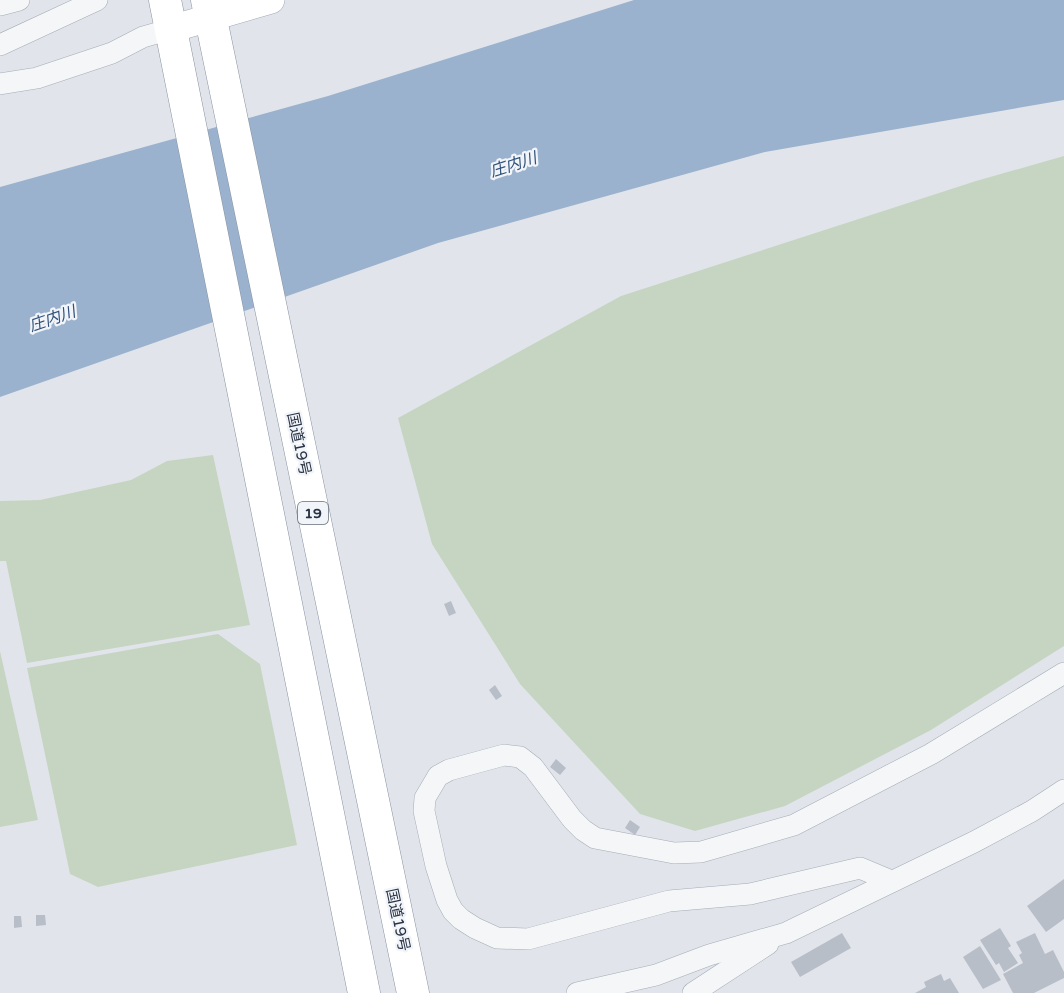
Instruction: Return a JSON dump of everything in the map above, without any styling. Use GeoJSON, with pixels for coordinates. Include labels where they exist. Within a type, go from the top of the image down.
{"type":"FeatureCollection","features":[{"type":"Feature","properties":{"kind":"highway","name":"国道19号"},"geometry":{"type":"LineString","coordinates":[[211,17],[413,993]]}},
{"type":"Feature","properties":{"kind":"highway"},"geometry":{"type":"LineString","coordinates":[[170,23],[364,993]]}},
{"type":"Feature","properties":{"kind":"main road"},"geometry":{"type":"LineString","coordinates":[[170,23],[211,17],[271,0]]}},
{"type":"Feature","properties":{"kind":"street"},"geometry":{"type":"LineString","coordinates":[[0,5],[19,0]]}},
{"type":"Feature","properties":{"kind":"street"},"geometry":{"type":"LineString","coordinates":[[0,45],[97,0]]}},
{"type":"Feature","properties":{"kind":"street"},"geometry":{"type":"LineString","coordinates":[[0,84],[37,78],[112,53],[170,23]]}},
{"type":"Feature","properties":{"kind":"street"},"geometry":{"type":"LineString","coordinates":[[891,881],[860,868],[750,894],[669,901],[528,939],[497,938],[462,919],[453,911],[447,900],[436,866],[424,811],[424,798],[438,776],[449,770],[504,755],[519,757],[533,767],[572,819],[595,838],[674,853],[701,852],[794,825],[931,754],[1064,673]]}},
{"type":"Feature","properties":{"kind":"street"},"geometry":{"type":"LineString","coordinates":[[693,993],[786,933],[984,837],[1032,811],[1064,790]]}},
{"type":"Feature","properties":{"kind":"street"},"geometry":{"type":"LineString","coordinates":[[577,993],[656,975],[709,955],[786,933]]}},
{"type":"Feature","properties":{"kind":"green space"},"geometry":{"type":"Polygon","coordinates":[[[1064,156],[1064,646],[931,730],[785,806],[695,831],[640,814],[520,684],[432,544],[398,418],[621,296],[976,181],[1064,156]]]}},
{"type":"Feature","properties":{"kind":"green space"},"geometry":{"type":"Polygon","coordinates":[[[213,455],[250,625],[27,663],[6,561],[0,561],[0,501],[40,500],[131,480],[167,461],[213,455]]]}},
{"type":"Feature","properties":{"kind":"green space"},"geometry":{"type":"Polygon","coordinates":[[[218,634],[260,664],[297,845],[98,887],[70,874],[27,668],[218,634]]]}},
{"type":"Feature","properties":{"kind":"green space"},"geometry":{"type":"Polygon","coordinates":[[[0,651],[38,820],[0,827],[0,651]]]}},
{"type":"Feature","properties":{"kind":"water","name":"庄内川"},"geometry":{"type":"Polygon","coordinates":[[[634,0],[1064,0],[1064,100],[765,152],[438,243],[0,397],[0,187],[328,96],[634,0]]]}},
{"type":"Feature","properties":{"kind":"building"},"geometry":{"type":"Polygon","coordinates":[[[451,601],[456,613],[449,616],[444,604],[451,601]]]}},
{"type":"Feature","properties":{"kind":"building"},"geometry":{"type":"Polygon","coordinates":[[[495,685],[502,696],[496,700],[489,690],[495,685]]]}},
{"type":"Feature","properties":{"kind":"building"},"geometry":{"type":"Polygon","coordinates":[[[556,759],[566,768],[560,775],[550,767],[556,759]]]}},
{"type":"Feature","properties":{"kind":"building"},"geometry":{"type":"Polygon","coordinates":[[[630,820],[640,827],[635,835],[625,828],[630,820]]]}},
{"type":"Feature","properties":{"kind":"building"},"geometry":{"type":"Polygon","coordinates":[[[1064,879],[1064,919],[1046,932],[1027,906],[1064,879]]]}},
{"type":"Feature","properties":{"kind":"building"},"geometry":{"type":"Polygon","coordinates":[[[36,915],[45,915],[46,925],[36,926],[36,915]]]}},
{"type":"Feature","properties":{"kind":"building"},"geometry":{"type":"Polygon","coordinates":[[[14,916],[21,916],[22,927],[14,928],[14,916]]]}},
{"type":"Feature","properties":{"kind":"building"},"geometry":{"type":"Polygon","coordinates":[[[1000,928],[1011,946],[1008,948],[1018,963],[1004,972],[999,963],[996,965],[980,940],[1000,928]]]}},
{"type":"Feature","properties":{"kind":"building"},"geometry":{"type":"Polygon","coordinates":[[[842,933],[851,948],[800,977],[791,962],[842,933]]]}},
{"type":"Feature","properties":{"kind":"building"},"geometry":{"type":"Polygon","coordinates":[[[1035,933],[1045,954],[1053,950],[1064,972],[1064,978],[1034,993],[1013,993],[1003,974],[1023,963],[1019,955],[1022,953],[1016,942],[1035,933]]]}},
{"type":"Feature","properties":{"kind":"building"},"geometry":{"type":"Polygon","coordinates":[[[980,946],[1001,980],[983,989],[963,957],[980,946]]]}},
{"type":"Feature","properties":{"kind":"building"},"geometry":{"type":"Polygon","coordinates":[[[941,974],[944,981],[950,978],[959,993],[915,993],[926,987],[924,982],[941,974]]]}}]}
